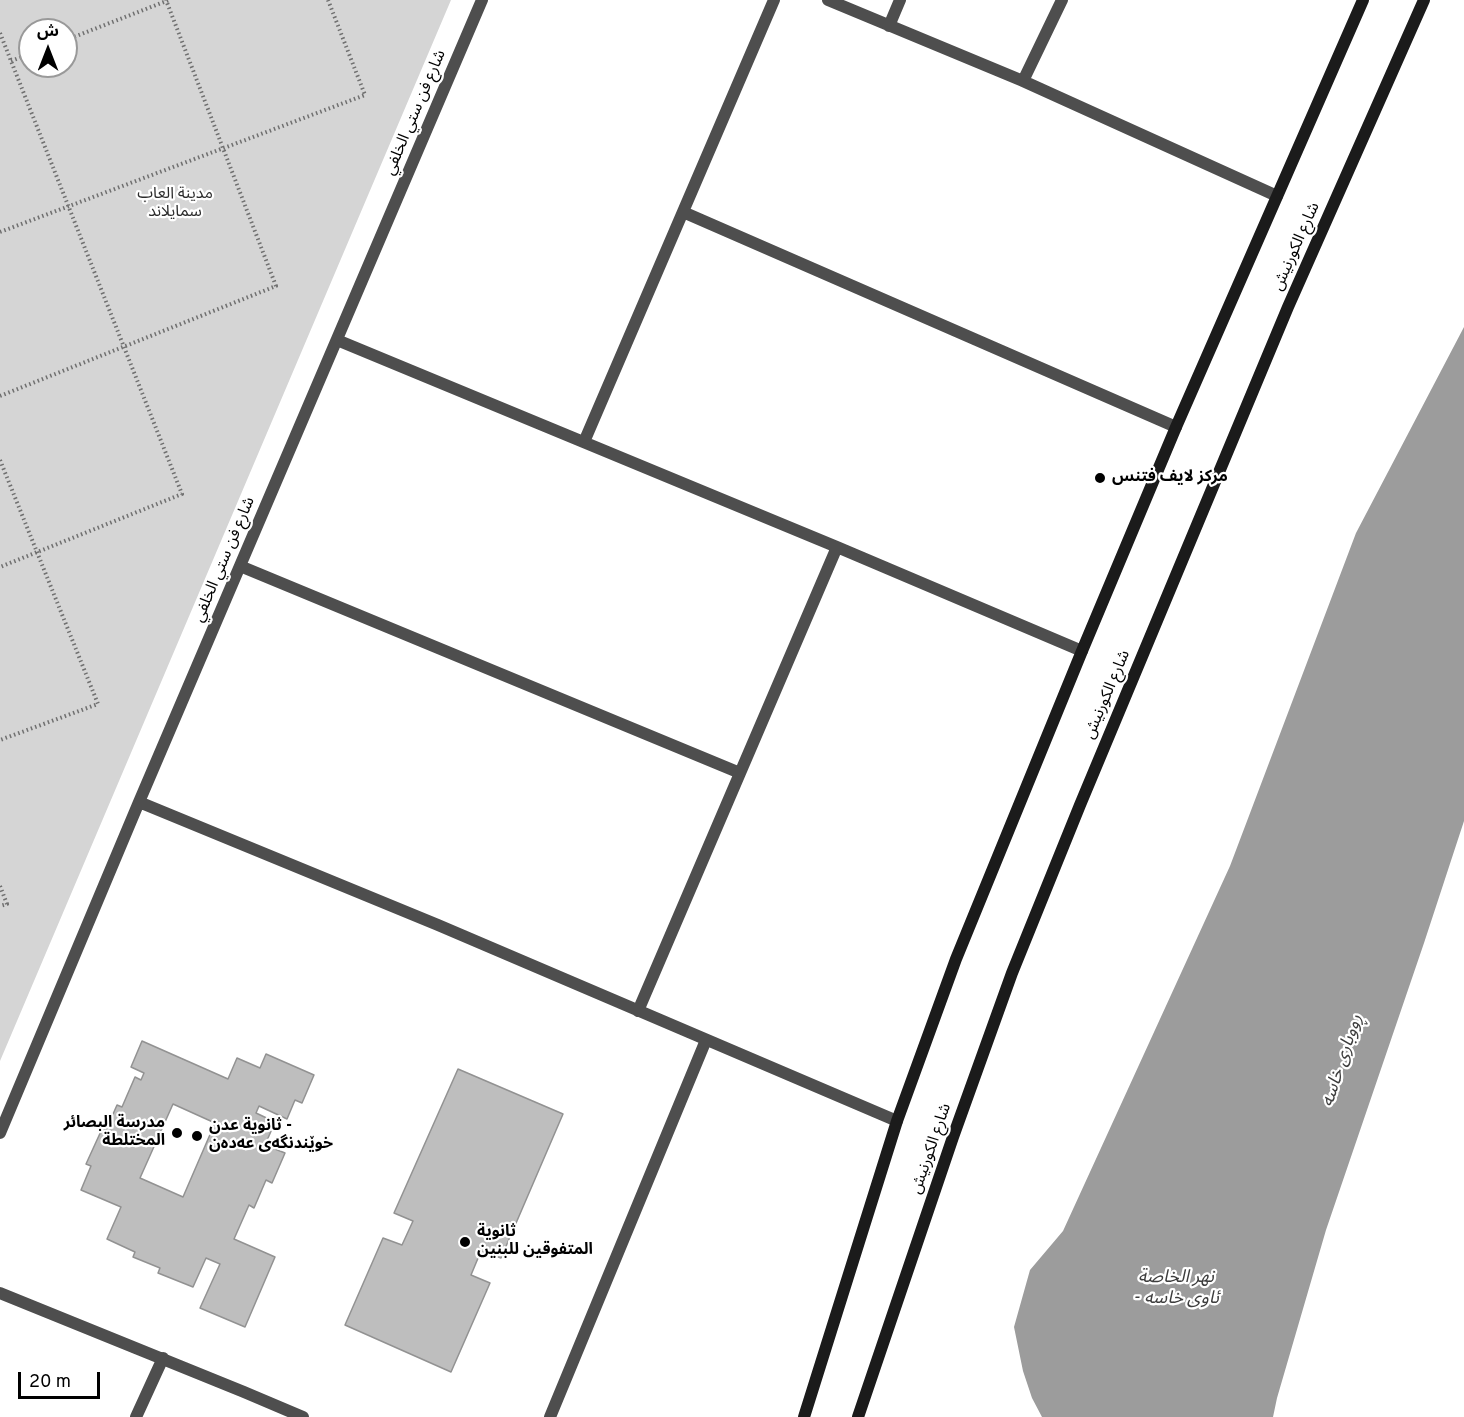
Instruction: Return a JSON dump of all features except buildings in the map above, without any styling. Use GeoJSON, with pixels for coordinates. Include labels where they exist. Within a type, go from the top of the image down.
{"type":"FeatureCollection","features":[{"type":"Feature","properties":{"kind":"main road"},"geometry":{"type":"LineString","coordinates":[[804,1417],[897,1121],[956,959],[1176,428],[1363,0]]}},
{"type":"Feature","properties":{"kind":"main road","name":"شارع الكورنيش"},"geometry":{"type":"LineString","coordinates":[[858,1417],[953,1137],[1012,973],[1288,307],[1424,0]]}},
{"type":"Feature","properties":{"kind":"street","name":"شارع فن ستي الخلفي"},"geometry":{"type":"LineString","coordinates":[[0,1133],[482,0]]}},
{"type":"Feature","properties":{"kind":"street"},"geometry":{"type":"LineString","coordinates":[[584,442],[774,0]]}},
{"type":"Feature","properties":{"kind":"street"},"geometry":{"type":"LineString","coordinates":[[828,0],[1023,81],[1277,196]]}},
{"type":"Feature","properties":{"kind":"street"},"geometry":{"type":"LineString","coordinates":[[889,26],[900,0]]}},
{"type":"Feature","properties":{"kind":"street"},"geometry":{"type":"LineString","coordinates":[[1023,81],[1062,0]]}},
{"type":"Feature","properties":{"kind":"street"},"geometry":{"type":"LineString","coordinates":[[683,212],[1176,428]]}},
{"type":"Feature","properties":{"kind":"street"},"geometry":{"type":"LineString","coordinates":[[337,340],[1082,651]]}},
{"type":"Feature","properties":{"kind":"street"},"geometry":{"type":"LineString","coordinates":[[638,1011],[837,547]]}},
{"type":"Feature","properties":{"kind":"street"},"geometry":{"type":"LineString","coordinates":[[240,566],[740,772]]}},
{"type":"Feature","properties":{"kind":"street"},"geometry":{"type":"LineString","coordinates":[[139,802],[438,925],[897,1121]]}},
{"type":"Feature","properties":{"kind":"street"},"geometry":{"type":"LineString","coordinates":[[550,1417],[706,1040]]}},
{"type":"Feature","properties":{"kind":"street"},"geometry":{"type":"LineString","coordinates":[[0,1293],[303,1417]]}},
{"type":"Feature","properties":{"kind":"street"},"geometry":{"type":"LineString","coordinates":[[136,1417],[163,1358]]}},
{"type":"Feature","properties":{"kind":"path"},"geometry":{"type":"LineString","coordinates":[[0,396],[276,286],[167,0],[78,35]]}},
{"type":"Feature","properties":{"kind":"path"},"geometry":{"type":"LineString","coordinates":[[0,232],[365,95],[328,0]]}},
{"type":"Feature","properties":{"kind":"path"},"geometry":{"type":"LineString","coordinates":[[0,33],[182,494],[0,567]]}},
{"type":"Feature","properties":{"kind":"path"},"geometry":{"type":"LineString","coordinates":[[11,61],[18,58]]}},
{"type":"Feature","properties":{"kind":"path"},"geometry":{"type":"LineString","coordinates":[[0,460],[98,704],[0,740]]}},
{"type":"Feature","properties":{"kind":"path"},"geometry":{"type":"LineString","coordinates":[[0,886],[7,903],[0,906]]}},
{"type":"Feature","properties":{"kind":"green space","name":"مدينة العاب سمايلاند"},"geometry":{"type":"Polygon","coordinates":[[[0,0],[451,0],[0,1061],[0,0]]]}},
{"type":"Feature","properties":{"kind":"water","name":"نهر الخاصة - ئاوی خاسە"},"geometry":{"type":"Polygon","coordinates":[[[1464,327],[1464,821],[1326,1230],[1273,1417],[1042,1417],[1032,1398],[1023,1371],[1014,1327],[1030,1270],[1063,1231],[1230,866],[1356,533],[1464,327]]]}},
{"type":"Feature","properties":{"kind":"place","name":"مركز لايف فتنس"},"geometry":{"type":"Point","coordinates":[1100,478]}},
{"type":"Feature","properties":{"kind":"place","name":"مدرسة البصائر المختلطة"},"geometry":{"type":"Point","coordinates":[177,1133]}},
{"type":"Feature","properties":{"kind":"place","name":"ثانوية عدن - خوێندنگەی عەدەن"},"geometry":{"type":"Point","coordinates":[197,1136]}},
{"type":"Feature","properties":{"kind":"place","name":"ثانوية المتفوقين للبنين"},"geometry":{"type":"Point","coordinates":[465,1242]}},
{"type":"Feature","properties":{"kind":"water label","name":"ڕووباری خاسە"},"geometry":{"type":"Point","coordinates":[1343,1061]}}]}
